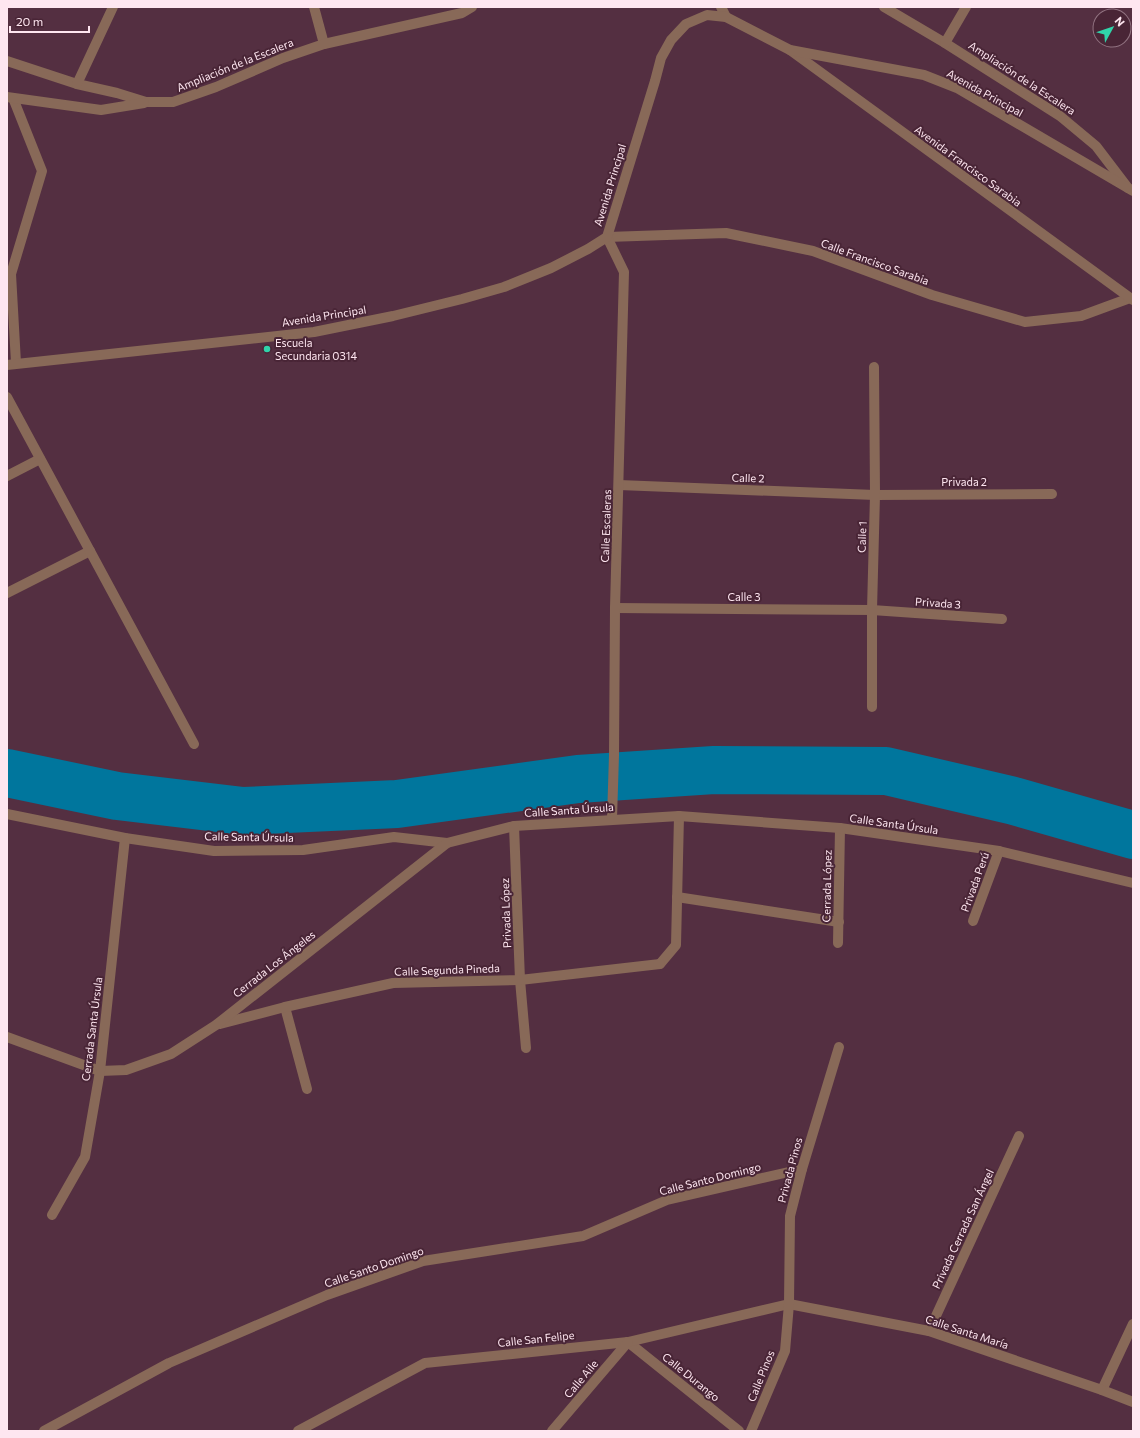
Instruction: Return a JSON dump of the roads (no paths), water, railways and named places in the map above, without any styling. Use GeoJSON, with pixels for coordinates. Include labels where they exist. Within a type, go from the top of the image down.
{"type":"FeatureCollection","features":[{"type":"Feature","properties":{"kind":"street"},"geometry":{"type":"LineString","coordinates":[[77,84],[113,7]]}},
{"type":"Feature","properties":{"kind":"street"},"geometry":{"type":"LineString","coordinates":[[314,7],[324,44]]}},
{"type":"Feature","properties":{"kind":"street","name":"Ampliación de la Escalera"},"geometry":{"type":"LineString","coordinates":[[7,61],[77,84],[117,93],[146,102],[173,102],[216,87],[283,58],[324,44],[462,13],[472,7]]}},
{"type":"Feature","properties":{"kind":"street"},"geometry":{"type":"LineString","coordinates":[[721,7],[726,17]]}},
{"type":"Feature","properties":{"kind":"street","name":"Ampliación de la Escalera"},"geometry":{"type":"LineString","coordinates":[[884,7],[945,43],[1060,116],[1096,146],[1131,190]]}},
{"type":"Feature","properties":{"kind":"street"},"geometry":{"type":"LineString","coordinates":[[945,43],[966,7]]}},
{"type":"Feature","properties":{"kind":"street","name":"Avenida Principal"},"geometry":{"type":"LineString","coordinates":[[12,364],[314,332],[462,300],[504,287],[551,268],[588,249],[607,237],[662,58],[671,40],[686,24],[706,15],[726,17],[790,50],[924,75],[957,88],[1131,190]]}},
{"type":"Feature","properties":{"kind":"street","name":"Avenida Francisco Sarabia"},"geometry":{"type":"LineString","coordinates":[[790,50],[1131,299]]}},
{"type":"Feature","properties":{"kind":"street"},"geometry":{"type":"LineString","coordinates":[[10,97],[101,110],[146,102]]}},
{"type":"Feature","properties":{"kind":"street"},"geometry":{"type":"LineString","coordinates":[[10,97],[42,171],[11,274],[12,364]]}},
{"type":"Feature","properties":{"kind":"street","name":"Calle Francisco Sarabia"},"geometry":{"type":"LineString","coordinates":[[607,237],[726,232],[812,252],[932,295],[1025,322],[1081,316],[1131,299]]}},
{"type":"Feature","properties":{"kind":"street","name":"Calle Escaleras"},"geometry":{"type":"LineString","coordinates":[[607,237],[624,272],[615,608],[612,819]]}},
{"type":"Feature","properties":{"kind":"street","name":"Calle 1"},"geometry":{"type":"LineString","coordinates":[[872,707],[872,610],[875,495],[874,367]]}},
{"type":"Feature","properties":{"kind":"street"},"geometry":{"type":"LineString","coordinates":[[7,397],[194,744]]}},
{"type":"Feature","properties":{"kind":"street"},"geometry":{"type":"LineString","coordinates":[[7,476],[40,459]]}},
{"type":"Feature","properties":{"kind":"street","name":"Calle 2"},"geometry":{"type":"LineString","coordinates":[[619,485],[875,495]]}},
{"type":"Feature","properties":{"kind":"street","name":"Privada 2"},"geometry":{"type":"LineString","coordinates":[[875,495],[1052,494]]}},
{"type":"Feature","properties":{"kind":"street"},"geometry":{"type":"LineString","coordinates":[[7,593],[90,551]]}},
{"type":"Feature","properties":{"kind":"street","name":"Calle 3"},"geometry":{"type":"LineString","coordinates":[[615,608],[872,610]]}},
{"type":"Feature","properties":{"kind":"street","name":"Privada 3"},"geometry":{"type":"LineString","coordinates":[[872,610],[1002,619]]}},
{"type":"Feature","properties":{"kind":"street","name":"Calle Santa Úrsula"},"geometry":{"type":"LineString","coordinates":[[7,814],[125,838],[214,851],[304,850],[394,837],[447,843],[514,826],[679,816],[840,828],[999,850],[1133,883]]}},
{"type":"Feature","properties":{"kind":"street"},"geometry":{"type":"LineString","coordinates":[[679,816],[677,897],[839,922]]}},
{"type":"Feature","properties":{"kind":"street","name":"Privada López"},"geometry":{"type":"LineString","coordinates":[[514,826],[520,980],[526,1048]]}},
{"type":"Feature","properties":{"kind":"street","name":"Cerrada López"},"geometry":{"type":"LineString","coordinates":[[838,943],[840,828]]}},
{"type":"Feature","properties":{"kind":"street","name":"Cerrada Santa Úrsula"},"geometry":{"type":"LineString","coordinates":[[52,1215],[85,1156],[100,1071],[125,838]]}},
{"type":"Feature","properties":{"kind":"street","name":"Cerrada Los Ángeles"},"geometry":{"type":"LineString","coordinates":[[100,1071],[126,1070],[171,1054],[216,1026],[447,843]]}},
{"type":"Feature","properties":{"kind":"street","name":"Privada Perú"},"geometry":{"type":"LineString","coordinates":[[973,921],[999,850]]}},
{"type":"Feature","properties":{"kind":"street","name":"Calle Segunda Pineda"},"geometry":{"type":"LineString","coordinates":[[216,1026],[285,1007],[393,983],[520,980],[660,964],[676,945],[677,897]]}},
{"type":"Feature","properties":{"kind":"street"},"geometry":{"type":"LineString","coordinates":[[285,1007],[307,1089]]}},
{"type":"Feature","properties":{"kind":"street"},"geometry":{"type":"LineString","coordinates":[[7,1037],[100,1071]]}},
{"type":"Feature","properties":{"kind":"street","name":"Privada Pinos"},"geometry":{"type":"LineString","coordinates":[[789,1304],[790,1216],[802,1169],[839,1047]]}},
{"type":"Feature","properties":{"kind":"street","name":"Privada Cerrada San Ángel"},"geometry":{"type":"LineString","coordinates":[[929,1331],[1019,1136]]}},
{"type":"Feature","properties":{"kind":"street","name":"Calle Santo Domingo"},"geometry":{"type":"LineString","coordinates":[[44,1431],[169,1363],[327,1295],[423,1261],[583,1236],[667,1200],[802,1169]]}},
{"type":"Feature","properties":{"kind":"street","name":"Calle Santa María"},"geometry":{"type":"LineString","coordinates":[[789,1304],[929,1331],[1133,1402]]}},
{"type":"Feature","properties":{"kind":"street","name":"Calle San Felipe"},"geometry":{"type":"LineString","coordinates":[[298,1431],[424,1363],[628,1342],[789,1304]]}},
{"type":"Feature","properties":{"kind":"street","name":"Calle Pinos"},"geometry":{"type":"LineString","coordinates":[[751,1431],[785,1351],[789,1304]]}},
{"type":"Feature","properties":{"kind":"street"},"geometry":{"type":"LineString","coordinates":[[1102,1390],[1133,1324]]}},
{"type":"Feature","properties":{"kind":"street","name":"Calle Aile"},"geometry":{"type":"LineString","coordinates":[[552,1431],[628,1342]]}},
{"type":"Feature","properties":{"kind":"street","name":"Calle Durango"},"geometry":{"type":"LineString","coordinates":[[628,1342],[739,1431]]}},
{"type":"Feature","properties":{"kind":"waterway"},"geometry":{"type":"LineString","coordinates":[[7,773],[117,796],[243,811],[397,804],[578,779],[714,770],[886,771],[1014,801],[1133,835]]}},
{"type":"Feature","properties":{"kind":"place","name":"Escuela Secundaria 0314"},"geometry":{"type":"Point","coordinates":[267,349]}}]}
